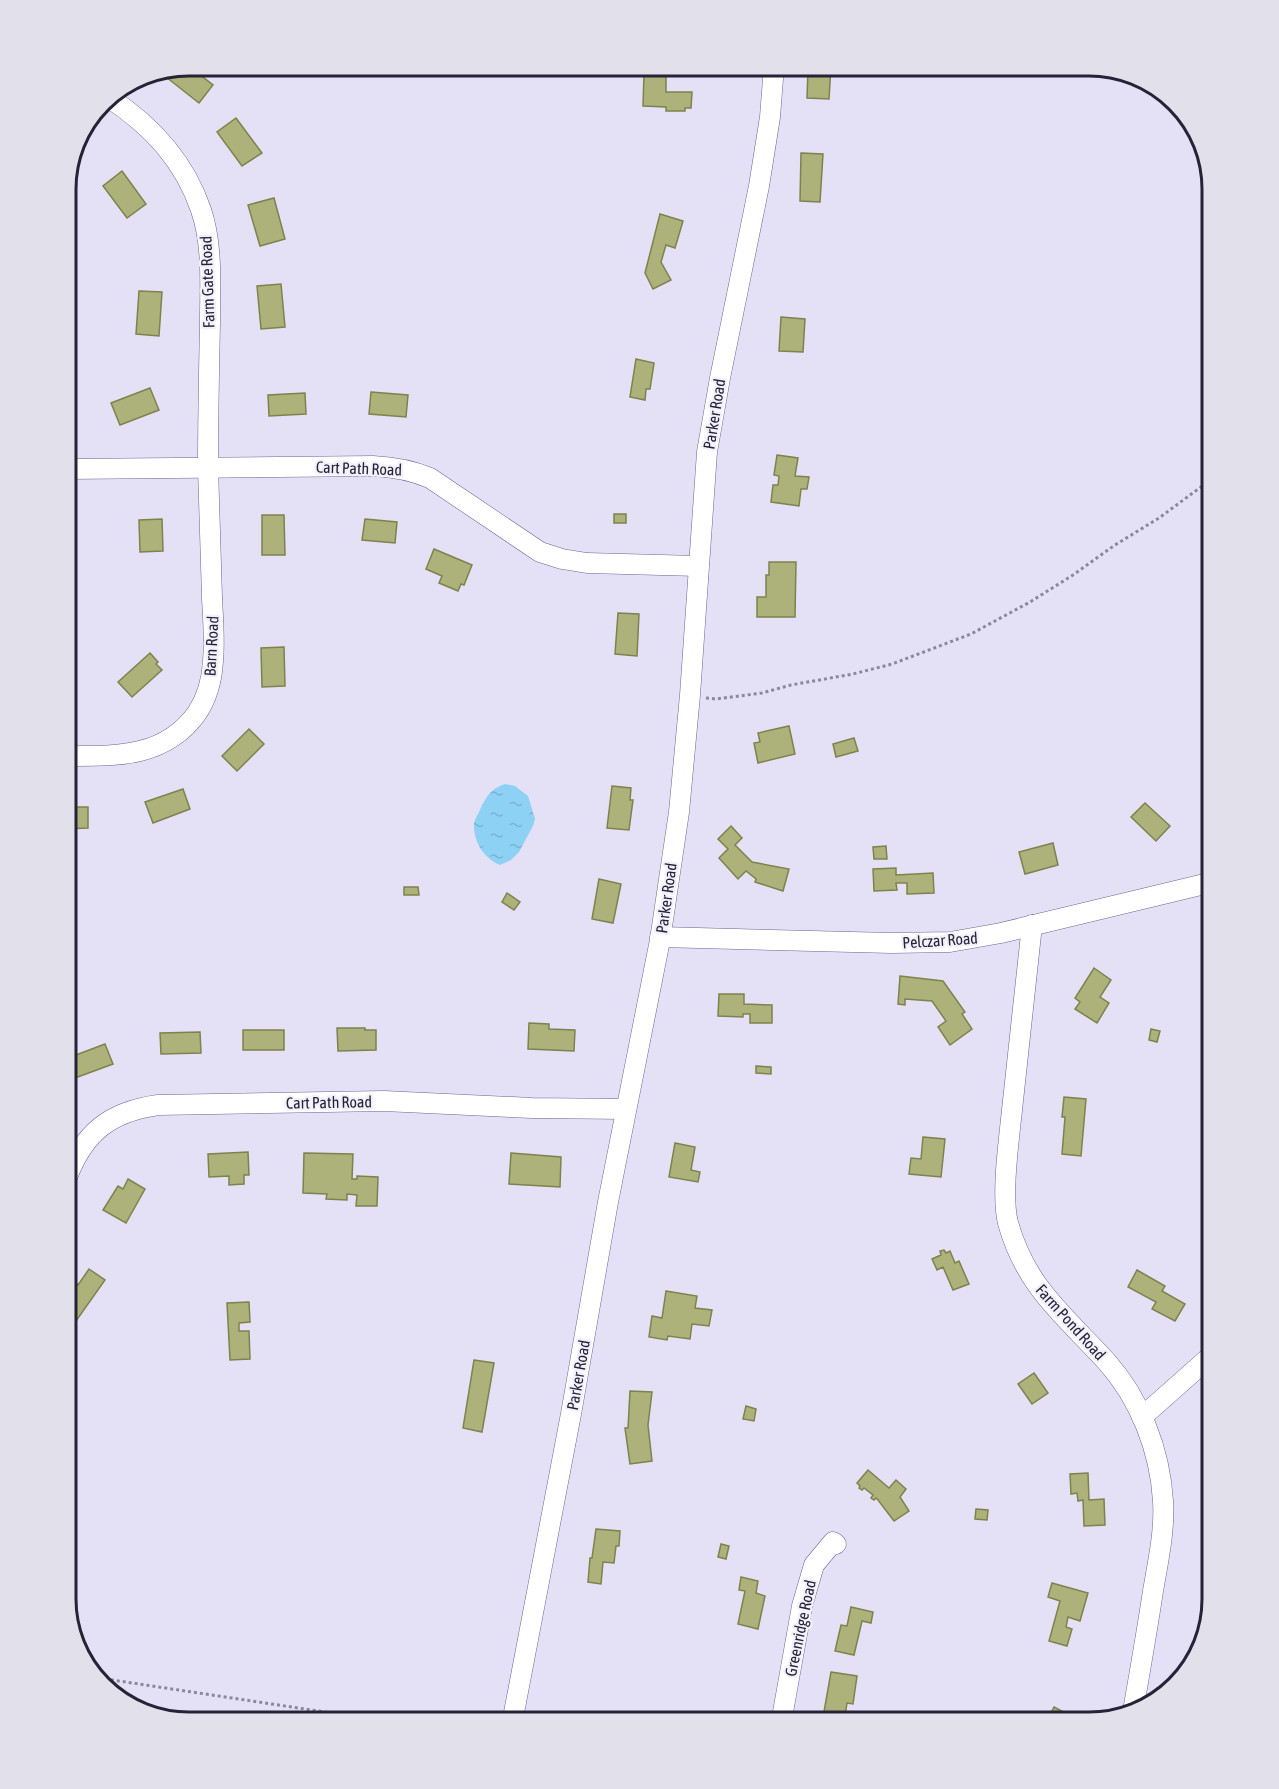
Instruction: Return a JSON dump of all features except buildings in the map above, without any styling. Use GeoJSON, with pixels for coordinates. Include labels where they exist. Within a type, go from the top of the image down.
{"type":"FeatureCollection","features":[{"type":"Feature","properties":{"kind":"street","name":"Parker Road"},"geometry":{"type":"LineString","coordinates":[[514,1712],[572,1414],[606,1214],[660,937],[679,812],[710,430],[754,213],[770,117],[773,77]]}},
{"type":"Feature","properties":{"kind":"street","name":"Farm Gate Road"},"geometry":{"type":"LineString","coordinates":[[116,103],[140,120],[168,148],[188,178],[202,212],[207,233],[210,279],[208,468]]}},
{"type":"Feature","properties":{"kind":"street","name":"Cart Path Road"},"geometry":{"type":"LineString","coordinates":[[77,469],[373,466],[412,471],[430,478],[540,552],[562,560],[587,563],[698,566]]}},
{"type":"Feature","properties":{"kind":"street","name":"Barn Road"},"geometry":{"type":"LineString","coordinates":[[77,756],[125,754],[165,743],[183,729],[206,697],[214,643],[208,468]]}},
{"type":"Feature","properties":{"kind":"street","name":"Pelczar Road"},"geometry":{"type":"LineString","coordinates":[[660,937],[892,944],[974,939],[1202,885]]}},
{"type":"Feature","properties":{"kind":"street","name":"Farm Pond Road"},"geometry":{"type":"LineString","coordinates":[[1032,925],[1007,1158],[1007,1220],[1031,1277],[1064,1319],[1107,1362],[1126,1387],[1142,1417],[1157,1458],[1163,1502],[1157,1567],[1134,1703]]}},
{"type":"Feature","properties":{"kind":"street","name":"Cart Path Road"},"geometry":{"type":"LineString","coordinates":[[76,1155],[87,1139],[111,1119],[126,1112],[158,1105],[375,1101],[626,1110]]}},
{"type":"Feature","properties":{"kind":"street"},"geometry":{"type":"LineString","coordinates":[[1142,1417],[1202,1364]]}},
{"type":"Feature","properties":{"kind":"street","name":"Greenridge Road"},"geometry":{"type":"LineString","coordinates":[[783,1712],[802,1606],[814,1565],[833,1542],[836,1544]]}},
{"type":"Feature","properties":{"kind":"path"},"geometry":{"type":"LineString","coordinates":[[690,697],[716,699],[740,696],[853,674],[892,664],[962,637],[1030,602],[1073,575],[1115,545],[1159,518],[1202,486]]}},
{"type":"Feature","properties":{"kind":"path"},"geometry":{"type":"LineString","coordinates":[[110,1680],[325,1712]]}},
{"type":"Feature","properties":{"kind":"water"},"geometry":{"type":"Polygon","coordinates":[[[505,784],[515,786],[528,796],[535,819],[519,852],[511,860],[500,865],[484,854],[475,837],[474,823],[489,794],[505,784]]]}}]}
